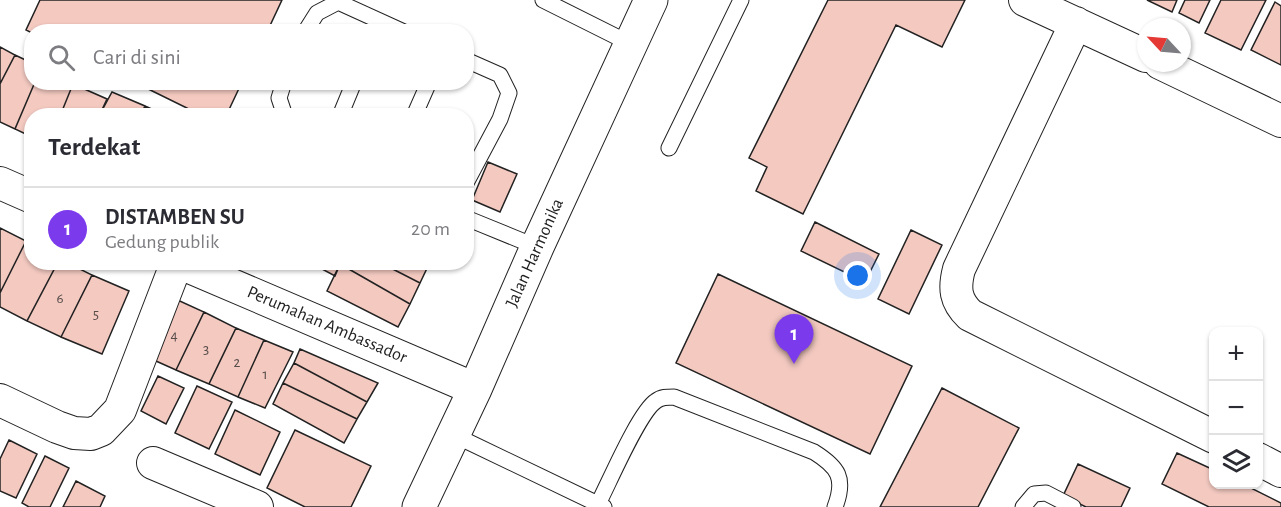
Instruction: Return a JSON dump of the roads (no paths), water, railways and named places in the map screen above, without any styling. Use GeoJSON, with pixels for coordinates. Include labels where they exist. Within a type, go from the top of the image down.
{"type":"FeatureCollection","features":[{"type":"Feature","properties":{"kind":"street","name":"Jalan Harmonika"},"geometry":{"type":"LineString","coordinates":[[419,507],[454,435],[537,247],[651,0]]}},
{"type":"Feature","properties":{"kind":"street"},"geometry":{"type":"LineString","coordinates":[[1025,0],[1137,52]]}},
{"type":"Feature","properties":{"kind":"street"},"geometry":{"type":"LineString","coordinates":[[1076,23],[959,269],[955,285],[957,297],[961,307],[970,315],[1210,435]]}},
{"type":"Feature","properties":{"kind":"street"},"geometry":{"type":"LineString","coordinates":[[1179,72],[1281,121]]}},
{"type":"Feature","properties":{"kind":"street"},"geometry":{"type":"LineString","coordinates":[[0,183],[24,194]]}},
{"type":"Feature","properties":{"kind":"street","name":"Perumahan Ambassador"},"geometry":{"type":"LineString","coordinates":[[0,400],[57,428],[74,433],[90,434],[101,430],[120,410],[175,270]]}},
{"type":"Feature","properties":{"kind":"street","name":"Perumahan Ambassador"},"geometry":{"type":"LineString","coordinates":[[197,270],[475,389]]}},
{"type":"Feature","properties":{"kind":"street"},"geometry":{"type":"LineString","coordinates":[[1263,462],[1281,471]]}},
{"type":"Feature","properties":{"kind":"street"},"geometry":{"type":"LineString","coordinates":[[153,464],[257,507]]}},
{"type":"Feature","properties":{"kind":"lane"},"geometry":{"type":"LineString","coordinates":[[543,0],[631,44]]}},
{"type":"Feature","properties":{"kind":"lane"},"geometry":{"type":"LineString","coordinates":[[669,148],[741,0]]}},
{"type":"Feature","properties":{"kind":"lane"},"geometry":{"type":"LineString","coordinates":[[310,24],[317,13],[338,2],[375,24]]}},
{"type":"Feature","properties":{"kind":"lane"},"geometry":{"type":"LineString","coordinates":[[474,64],[500,75],[509,93],[500,118],[474,168]]}},
{"type":"Feature","properties":{"kind":"lane"},"geometry":{"type":"LineString","coordinates":[[282,90],[279,98],[282,108]]}},
{"type":"Feature","properties":{"kind":"lane"},"geometry":{"type":"LineString","coordinates":[[343,108],[351,90]]}},
{"type":"Feature","properties":{"kind":"lane"},"geometry":{"type":"LineString","coordinates":[[418,108],[425,90]]}},
{"type":"Feature","properties":{"kind":"lane"},"geometry":{"type":"LineString","coordinates":[[474,221],[537,247]]}},
{"type":"Feature","properties":{"kind":"lane"},"geometry":{"type":"LineString","coordinates":[[454,435],[601,506],[643,415],[657,400],[674,396],[814,452],[829,461],[839,472],[841,487],[836,507]]}},
{"type":"Feature","properties":{"kind":"lane"},"geometry":{"type":"LineString","coordinates":[[1023,507],[1034,494],[1046,493],[1073,507]]}},
{"type":"Feature","properties":{"kind":"place","name":"DISTAMBEN SU"},"geometry":{"type":"Point","coordinates":[794,364]}}]}
